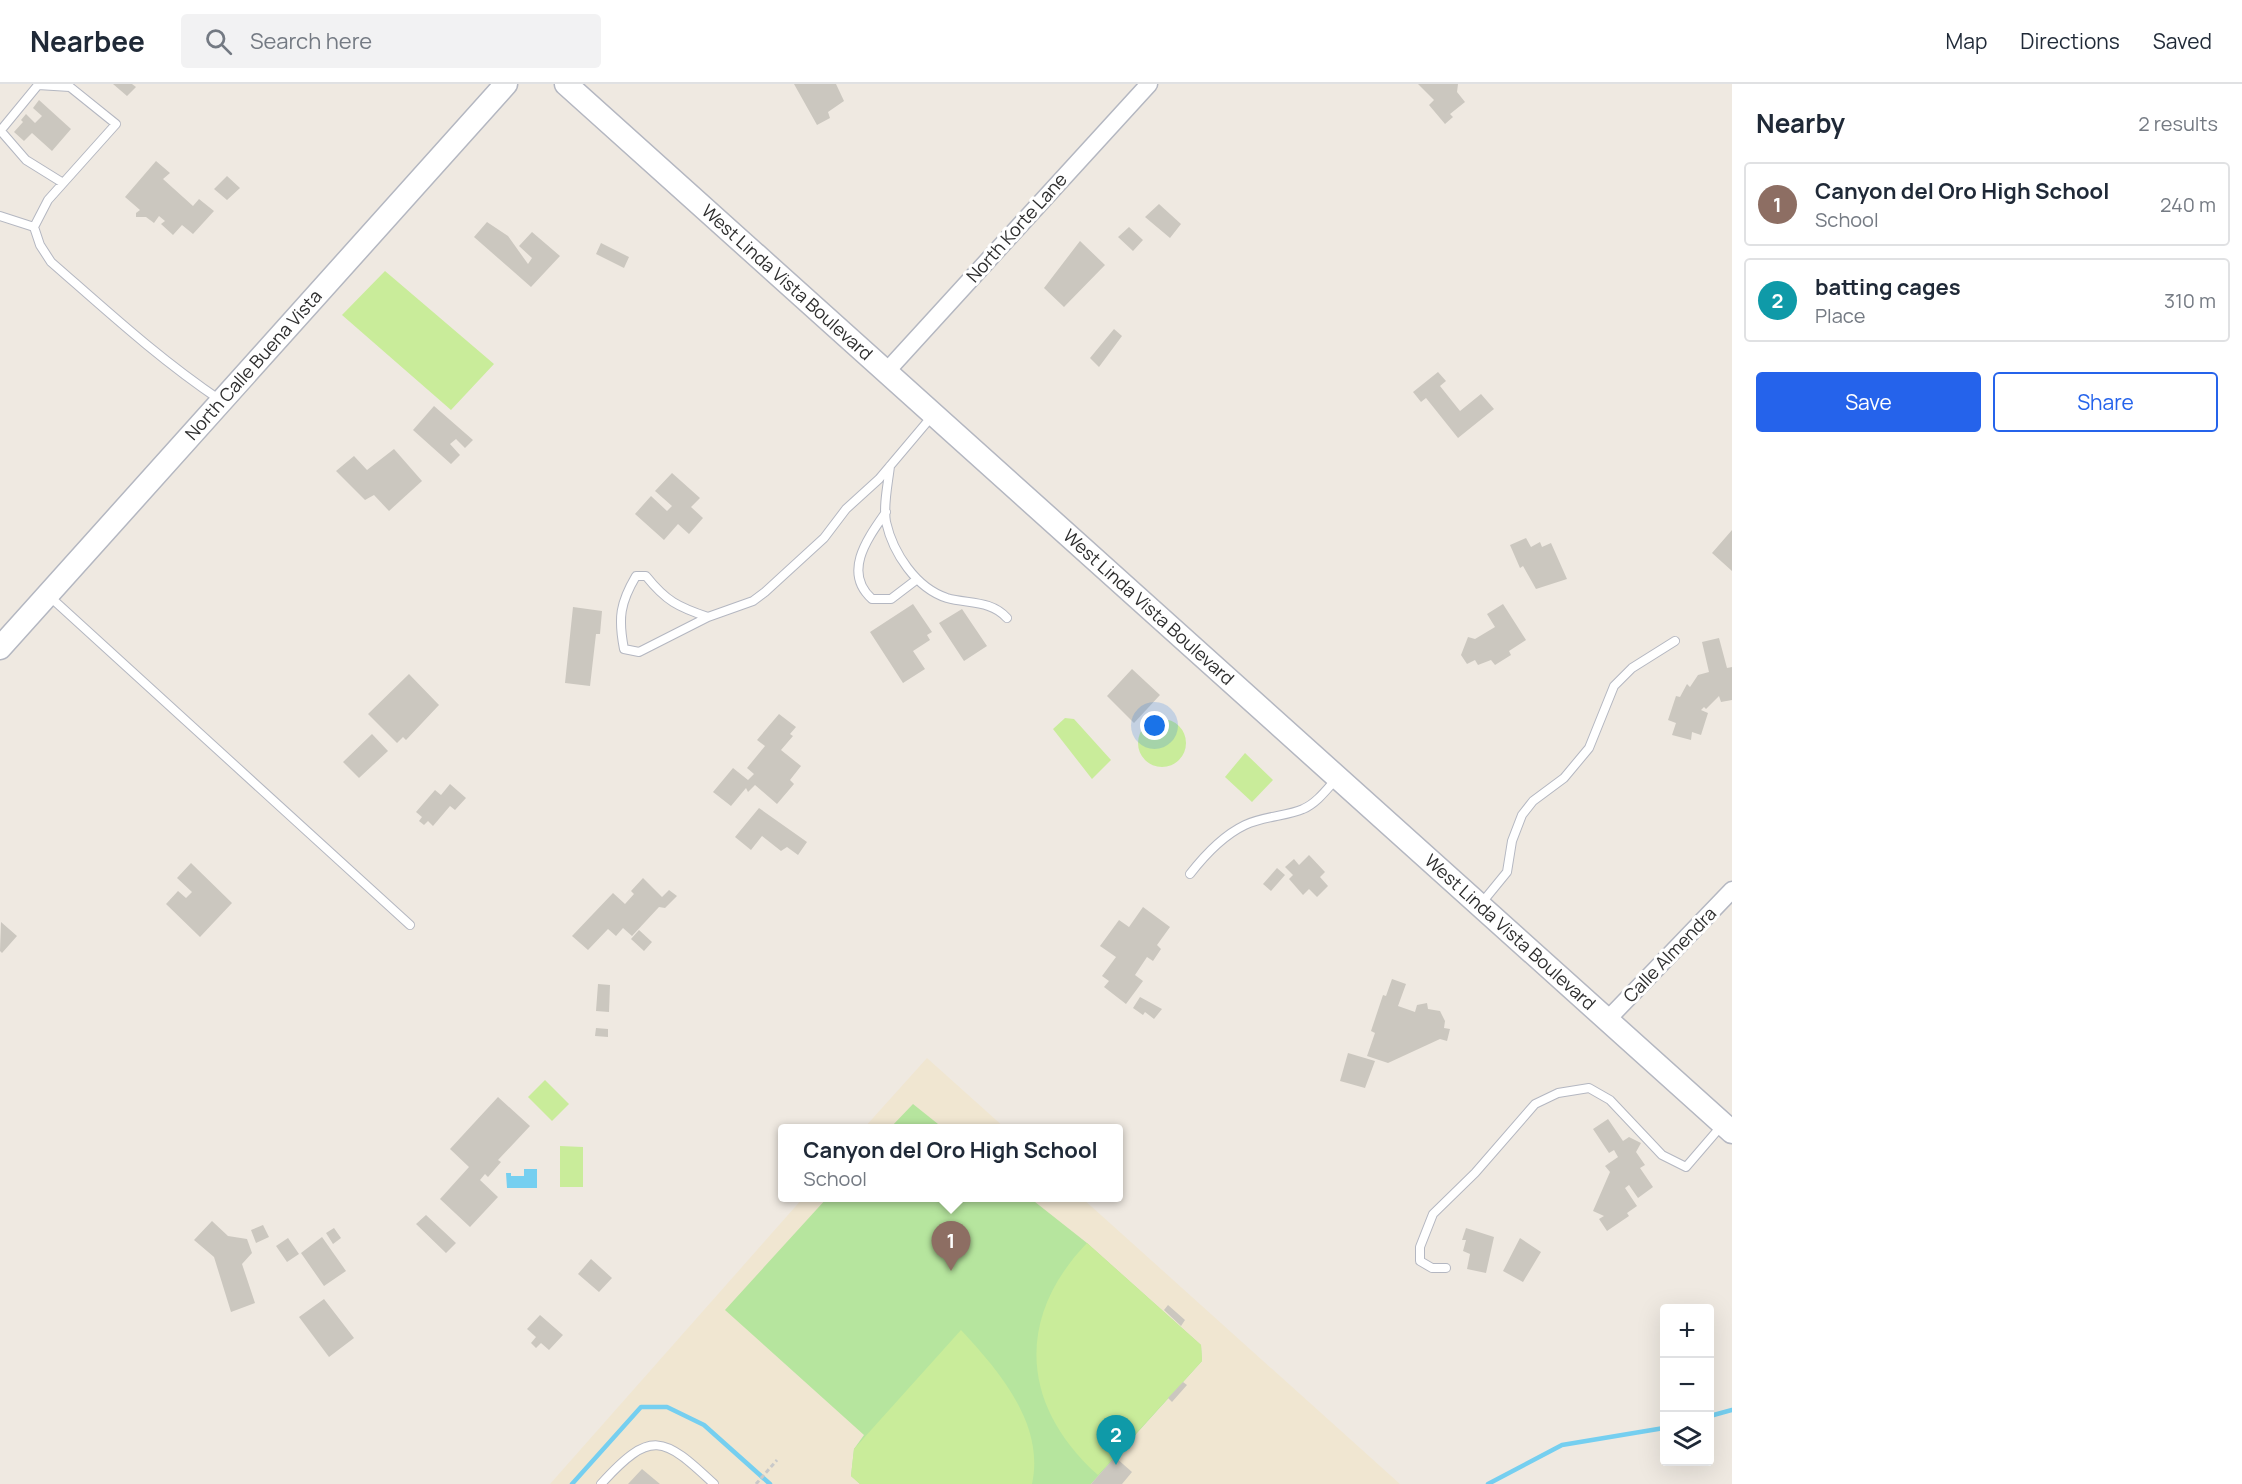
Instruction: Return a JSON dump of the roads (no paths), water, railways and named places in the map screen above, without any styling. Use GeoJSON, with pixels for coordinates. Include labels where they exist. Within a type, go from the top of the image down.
{"type":"FeatureCollection","features":[{"type":"Feature","properties":{"kind":"street","name":"North Calle Buena Vista"},"geometry":{"type":"LineString","coordinates":[[0,648],[506,84]]}},
{"type":"Feature","properties":{"kind":"street","name":"West Linda Vista Boulevard"},"geometry":{"type":"LineString","coordinates":[[566,84],[1727,1128]]}},
{"type":"Feature","properties":{"kind":"street","name":"North Korte Lane"},"geometry":{"type":"LineString","coordinates":[[886,372],[1149,84]]}},
{"type":"Feature","properties":{"kind":"street","name":"Calle Almendra"},"geometry":{"type":"LineString","coordinates":[[1607,1020],[1732,891]]}},
{"type":"Feature","properties":{"kind":"lane"},"geometry":{"type":"LineString","coordinates":[[63,183],[26,160],[0,130],[38,85],[70,87],[116,123],[48,200],[34,227],[40,245],[51,262],[175,369],[222,402]]}},
{"type":"Feature","properties":{"kind":"lane"},"geometry":{"type":"LineString","coordinates":[[0,216],[34,227]]}},
{"type":"Feature","properties":{"kind":"lane"},"geometry":{"type":"LineString","coordinates":[[708,617],[678,607],[663,596],[646,576],[636,576],[624,596],[619,623],[624,648],[639,652],[708,617],[753,601],[765,592],[824,538],[860,494],[890,466],[933,415]]}},
{"type":"Feature","properties":{"kind":"lane"},"geometry":{"type":"LineString","coordinates":[[890,466],[886,522],[908,572],[925,588],[948,598],[975,601],[999,610],[1007,618]]}},
{"type":"Feature","properties":{"kind":"lane"},"geometry":{"type":"LineString","coordinates":[[886,511],[860,558],[857,575],[862,590],[872,599],[891,599],[916,580]]}},
{"type":"Feature","properties":{"kind":"lane"},"geometry":{"type":"LineString","coordinates":[[48,595],[410,925]]}},
{"type":"Feature","properties":{"kind":"lane"},"geometry":{"type":"LineString","coordinates":[[1479,905],[1507,872],[1512,841],[1522,815],[1533,801],[1564,778],[1589,748],[1614,686],[1632,668],[1675,640]]}},
{"type":"Feature","properties":{"kind":"lane"},"geometry":{"type":"LineString","coordinates":[[1190,874],[1204,857],[1243,826],[1265,817],[1302,810],[1318,800],[1338,778]]}},
{"type":"Feature","properties":{"kind":"lane"},"geometry":{"type":"LineString","coordinates":[[1446,1268],[1432,1268],[1420,1261],[1420,1247],[1433,1214],[1475,1173],[1535,1104],[1558,1093],[1589,1088],[1610,1100],[1662,1155],[1686,1167],[1727,1128]]}},
{"type":"Feature","properties":{"kind":"lane"},"geometry":{"type":"LineString","coordinates":[[601,1484],[624,1459],[637,1450],[661,1444],[675,1449],[714,1484]]}},
{"type":"Feature","properties":{"kind":"water"},"geometry":{"type":"Polygon","coordinates":[[[524,1169],[537,1169],[537,1188],[507,1188],[506,1173],[511,1173],[511,1176],[524,1176],[524,1169]]]}},
{"type":"Feature","properties":{"kind":"waterway"},"geometry":{"type":"LineString","coordinates":[[572,1484],[641,1407],[667,1407],[704,1425],[770,1484]]}},
{"type":"Feature","properties":{"kind":"waterway"},"geometry":{"type":"LineString","coordinates":[[1714,1415],[1732,1410]]}},
{"type":"Feature","properties":{"kind":"waterway"},"geometry":{"type":"LineString","coordinates":[[1488,1484],[1562,1445],[1660,1429]]}},
{"type":"Feature","properties":{"kind":"place","name":"Canyon del Oro High School"},"geometry":{"type":"Point","coordinates":[951,1271]}},
{"type":"Feature","properties":{"kind":"place","name":"batting cages"},"geometry":{"type":"Point","coordinates":[1116,1465]}}]}
